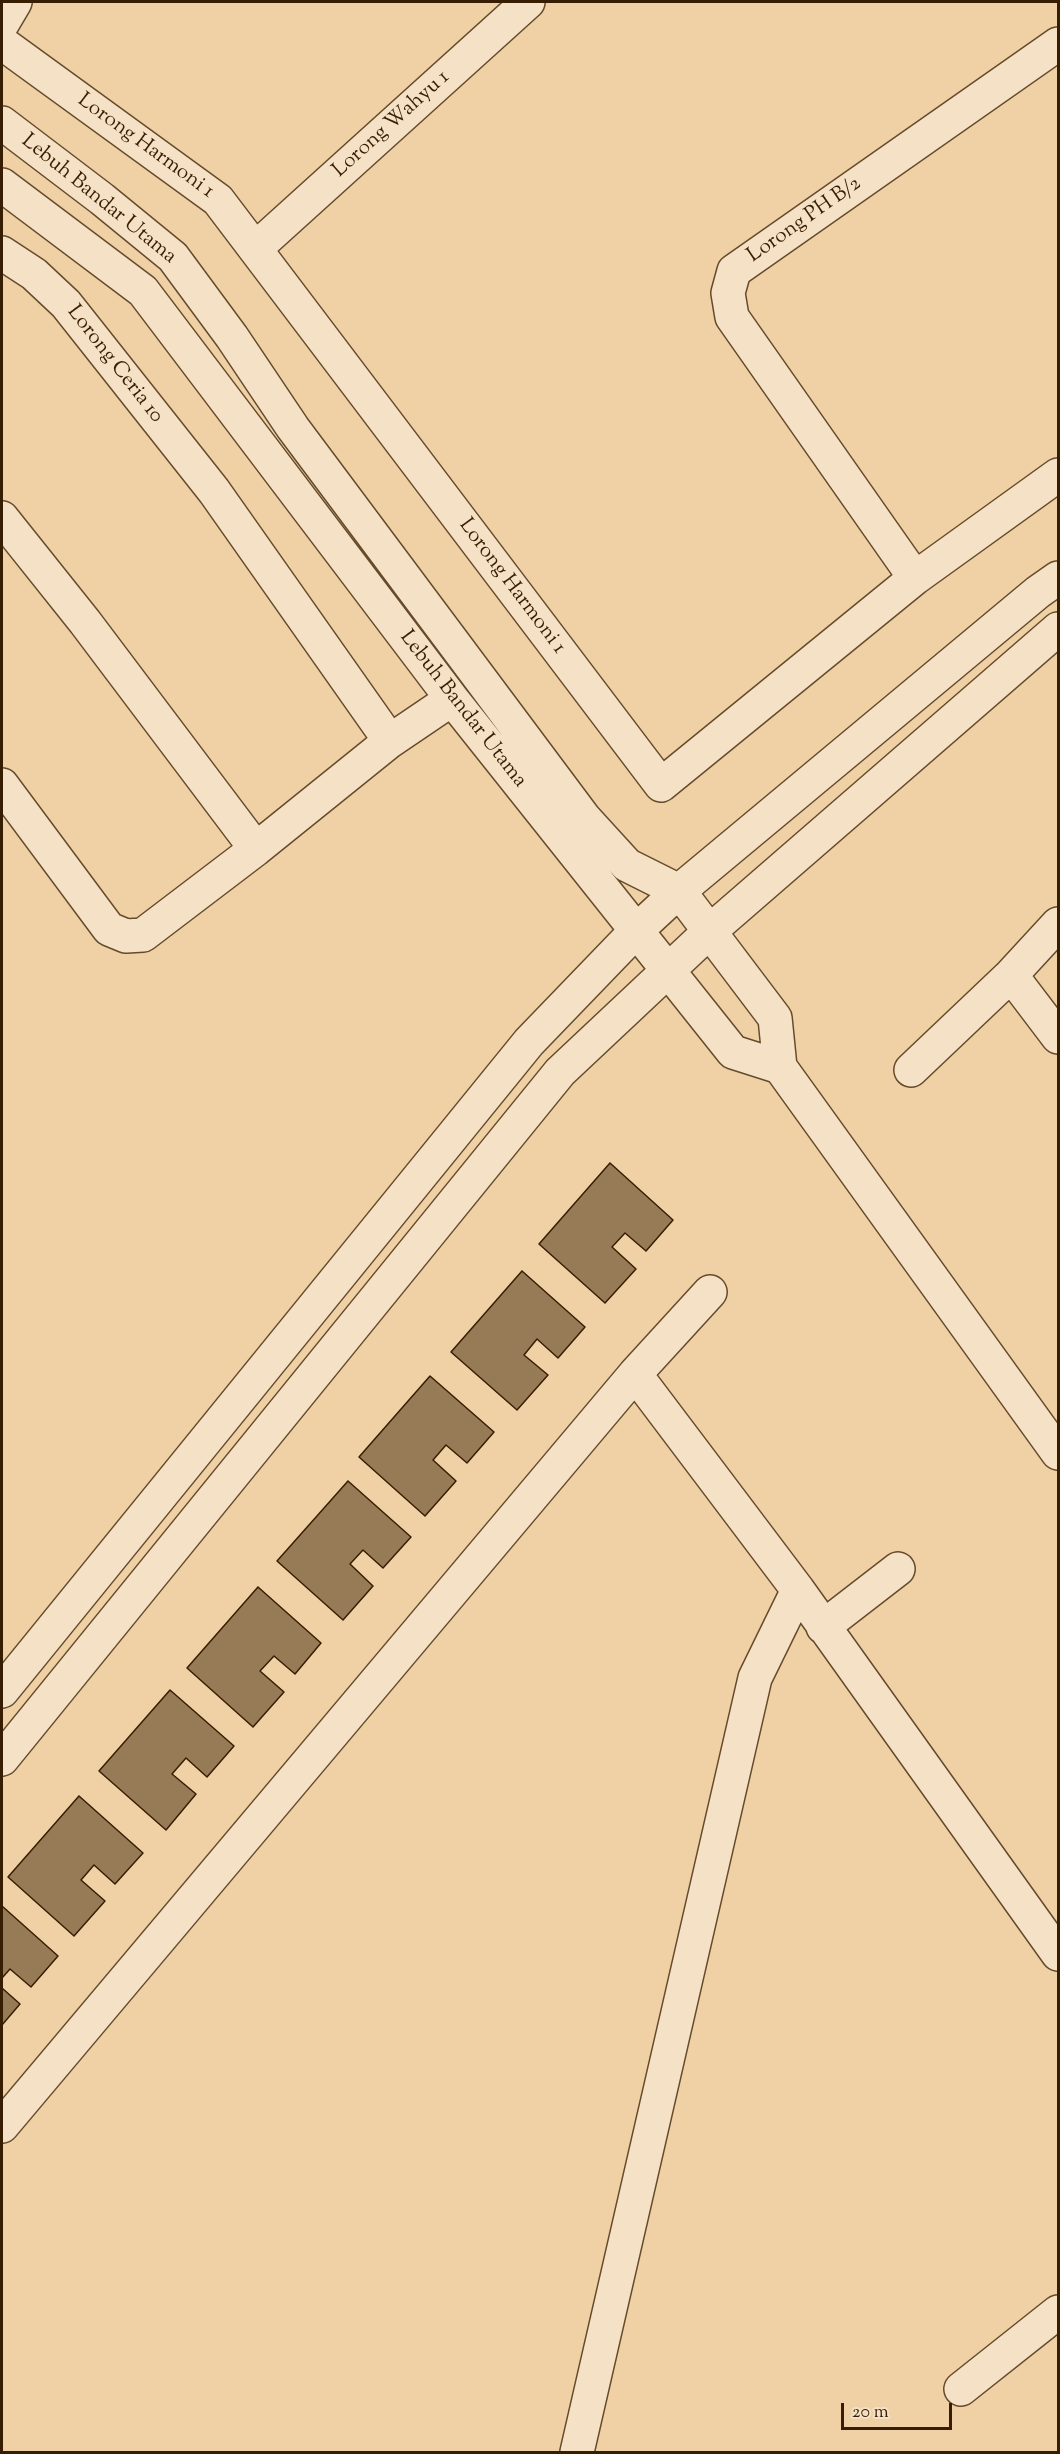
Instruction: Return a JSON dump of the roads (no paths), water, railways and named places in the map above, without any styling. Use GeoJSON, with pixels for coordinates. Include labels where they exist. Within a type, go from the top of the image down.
{"type":"FeatureCollection","features":[{"type":"Feature","properties":{"kind":"street"},"geometry":{"type":"LineString","coordinates":[[2,24],[15,2]]}},
{"type":"Feature","properties":{"kind":"street","name":"Lorong Wahyu 1"},"geometry":{"type":"LineString","coordinates":[[256,248],[528,2]]}},
{"type":"Feature","properties":{"kind":"street","name":"Lorong Harmoni 1"},"geometry":{"type":"LineString","coordinates":[[2,43],[218,200],[661,785],[915,578],[1059,475]]}},
{"type":"Feature","properties":{"kind":"street","name":"Lorong PH B/2"},"geometry":{"type":"LineString","coordinates":[[915,578],[732,317],[728,293],[734,271],[1059,44]]}},
{"type":"Feature","properties":{"kind":"street","name":"Lebuh Bandar Utama"},"geometry":{"type":"LineString","coordinates":[[2,123],[102,199],[172,257],[231,337],[293,428],[585,819],[627,865],[679,891],[775,1018],[780,1067],[733,1052],[452,699],[143,291],[2,185]]}},
{"type":"Feature","properties":{"kind":"street","name":"Lorong Ceria 10"},"geometry":{"type":"LineString","coordinates":[[2,253],[34,274],[66,304],[214,491],[390,741]]}},
{"type":"Feature","properties":{"kind":"street"},"geometry":{"type":"LineString","coordinates":[[259,446],[293,428]]}},
{"type":"Feature","properties":{"kind":"street"},"geometry":{"type":"LineString","coordinates":[[2,518],[85,622],[256,849]]}},
{"type":"Feature","properties":{"kind":"street"},"geometry":{"type":"LineString","coordinates":[[2,1691],[529,1042],[679,891],[1038,592],[1059,578]]}},
{"type":"Feature","properties":{"kind":"street"},"geometry":{"type":"LineString","coordinates":[[2,1759],[560,1072],[710,932],[1059,629]]}},
{"type":"Feature","properties":{"kind":"street"},"geometry":{"type":"LineString","coordinates":[[2,785],[109,929],[126,936],[143,935],[256,849],[390,741],[452,699]]}},
{"type":"Feature","properties":{"kind":"street"},"geometry":{"type":"LineString","coordinates":[[911,1070],[1011,975],[1059,924]]}},
{"type":"Feature","properties":{"kind":"street"},"geometry":{"type":"LineString","coordinates":[[1011,975],[1059,1037]]}},
{"type":"Feature","properties":{"kind":"street"},"geometry":{"type":"LineString","coordinates":[[780,1067],[1059,1453]]}},
{"type":"Feature","properties":{"kind":"street"},"geometry":{"type":"LineString","coordinates":[[2,2126],[634,1374],[710,1292]]}},
{"type":"Feature","properties":{"kind":"street"},"geometry":{"type":"LineString","coordinates":[[634,1374],[798,1590],[1059,1954]]}},
{"type":"Feature","properties":{"kind":"street"},"geometry":{"type":"LineString","coordinates":[[823,1627],[898,1569]]}},
{"type":"Feature","properties":{"kind":"street"},"geometry":{"type":"LineString","coordinates":[[577,2452],[755,1678],[798,1590]]}},
{"type":"Feature","properties":{"kind":"street"},"geometry":{"type":"LineString","coordinates":[[961,2389],[1059,2312]]}}]}
